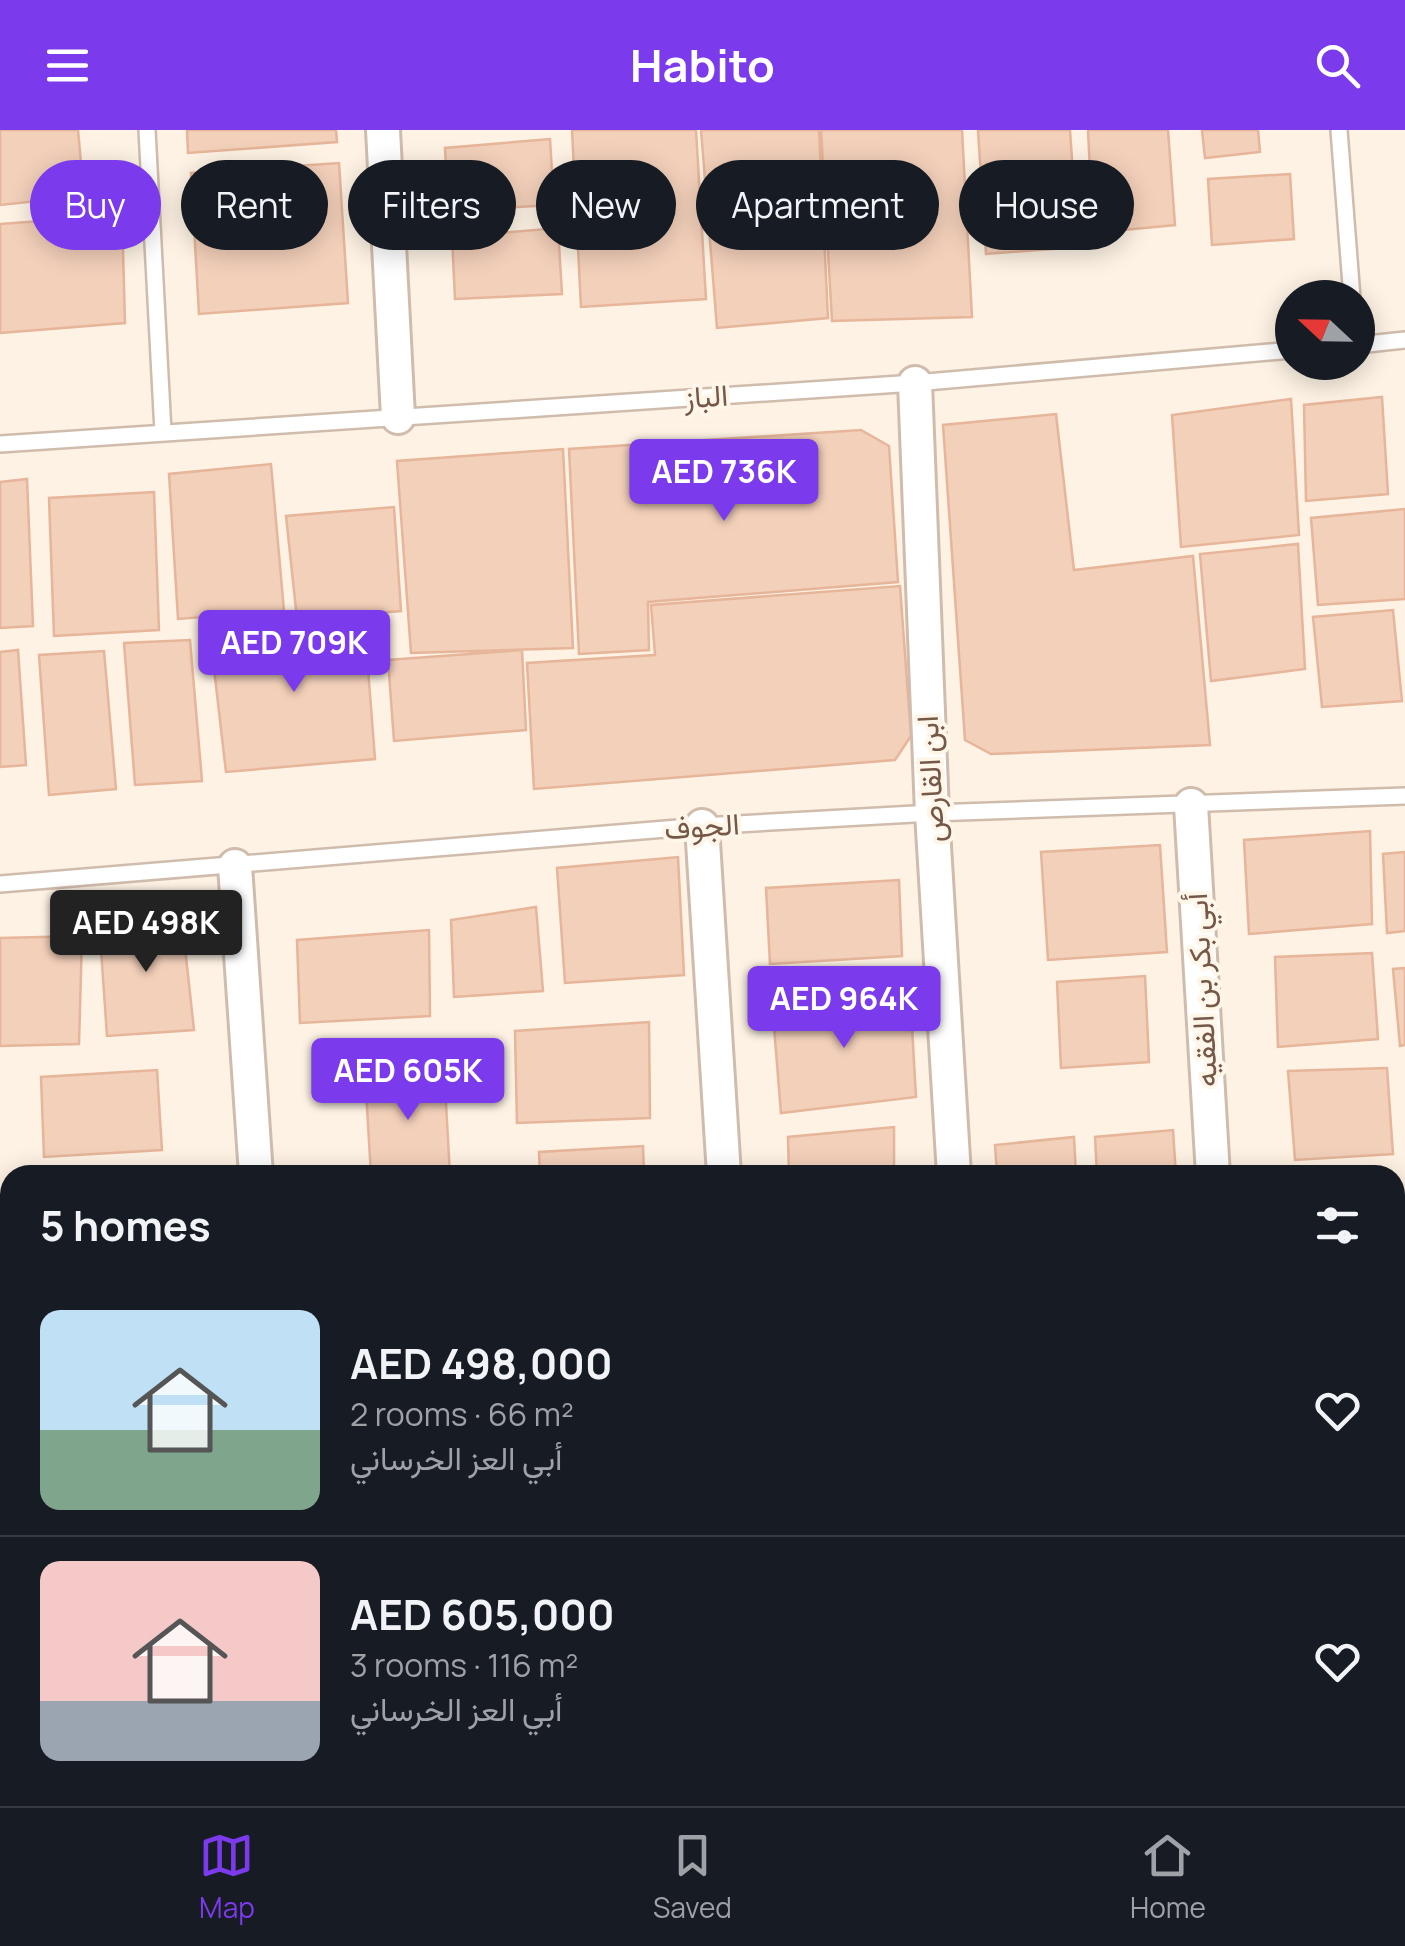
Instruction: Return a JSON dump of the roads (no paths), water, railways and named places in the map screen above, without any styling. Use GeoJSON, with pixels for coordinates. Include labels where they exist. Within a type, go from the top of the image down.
{"type":"FeatureCollection","features":[{"type":"Feature","properties":{"kind":"street"},"geometry":{"type":"LineString","coordinates":[[383,130],[398,417]]}},
{"type":"Feature","properties":{"kind":"street","name":"ابن القارص"},"geometry":{"type":"LineString","coordinates":[[915,384],[932,813],[953,1165]]}},
{"type":"Feature","properties":{"kind":"street","name":"أبي بكر بن الفقيه"},"geometry":{"type":"LineString","coordinates":[[1191,805],[1212,1165]]}},
{"type":"Feature","properties":{"kind":"street"},"geometry":{"type":"LineString","coordinates":[[702,826],[723,1165]]}},
{"type":"Feature","properties":{"kind":"street"},"geometry":{"type":"LineString","coordinates":[[236,866],[255,1165]]}},
{"type":"Feature","properties":{"kind":"lane"},"geometry":{"type":"LineString","coordinates":[[147,130],[163,432]]}},
{"type":"Feature","properties":{"kind":"lane"},"geometry":{"type":"LineString","coordinates":[[1340,130],[1351,280]]}},
{"type":"Feature","properties":{"kind":"lane"},"geometry":{"type":"LineString","coordinates":[[1375,343],[1405,340]]}},
{"type":"Feature","properties":{"kind":"lane","name":"الباز"},"geometry":{"type":"LineString","coordinates":[[0,444],[915,384],[1275,352]]}},
{"type":"Feature","properties":{"kind":"lane","name":"الجوف"},"geometry":{"type":"LineString","coordinates":[[0,884],[702,826],[932,813],[1405,796]]}}]}
